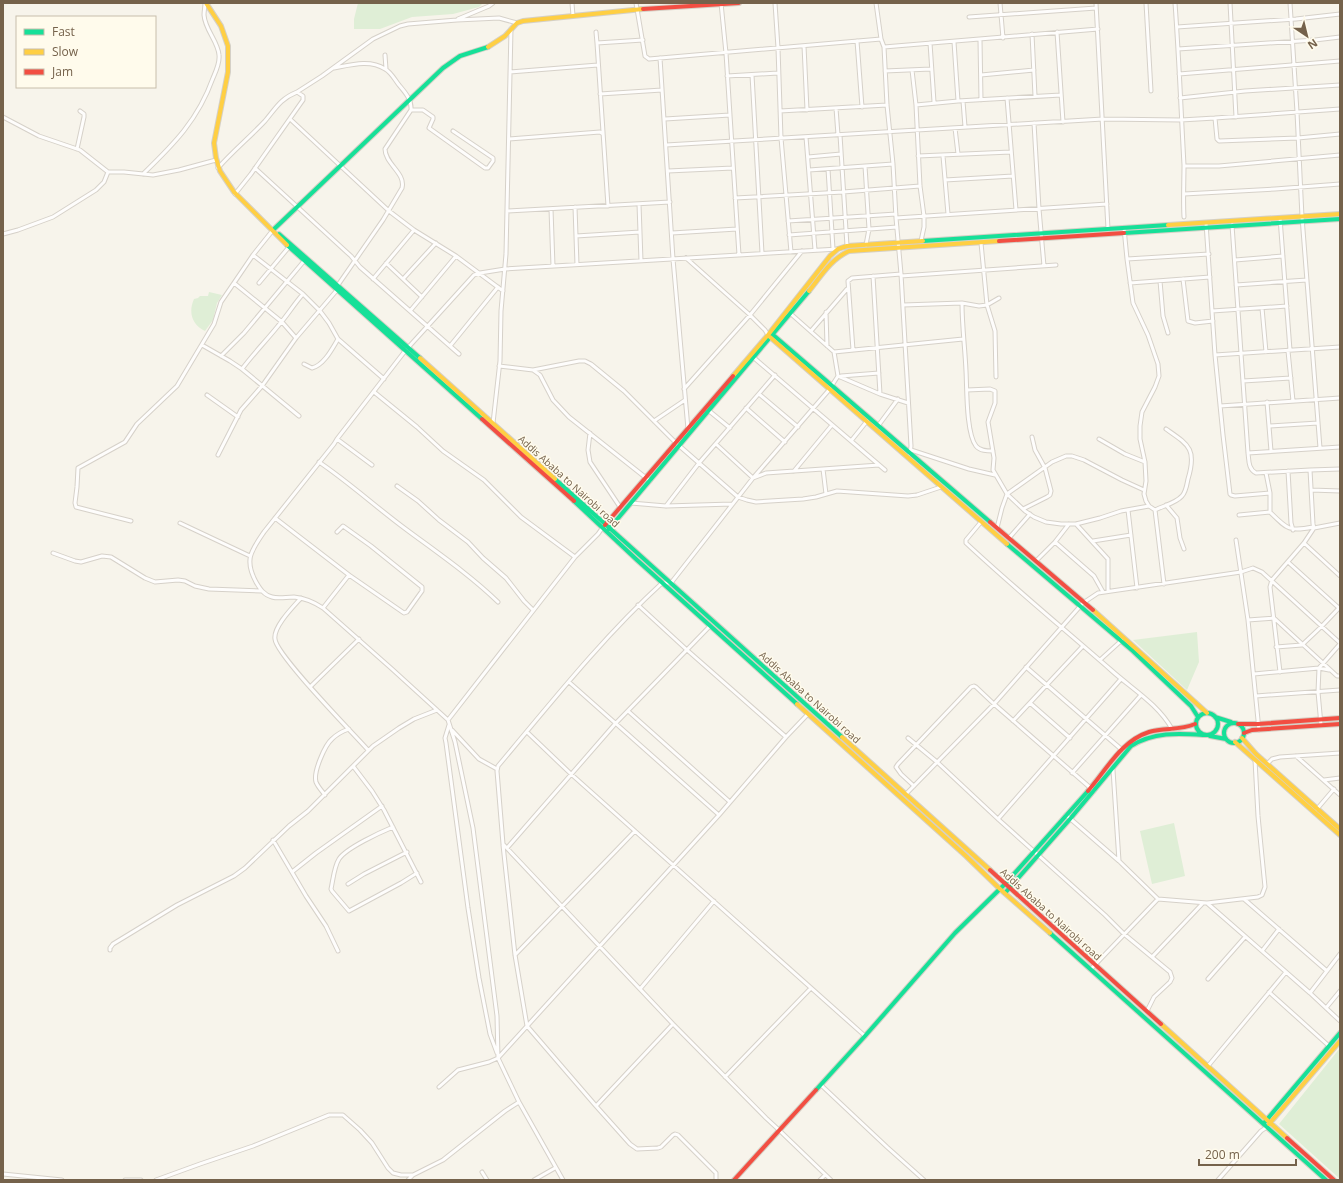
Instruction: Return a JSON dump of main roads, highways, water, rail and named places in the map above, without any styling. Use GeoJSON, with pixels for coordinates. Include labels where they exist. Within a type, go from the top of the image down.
{"type":"FeatureCollection","features":[{"type":"Feature","properties":{"kind":"main road","name":"Addis Ababa to Nairobi road"},"geometry":{"type":"LineString","coordinates":[[206,3],[221,26],[228,46],[228,72],[214,143],[218,168],[226,184],[234,194],[289,247],[338,288]]}},
{"type":"Feature","properties":{"kind":"main road"},"geometry":{"type":"LineString","coordinates":[[273,230],[443,68],[460,56],[490,46],[505,36],[517,23],[523,21],[637,9],[739,3]]}},
{"type":"Feature","properties":{"kind":"main road"},"geometry":{"type":"LineString","coordinates":[[771,335],[835,249],[847,246],[1340,214]]}},
{"type":"Feature","properties":{"kind":"main road"},"geometry":{"type":"LineString","coordinates":[[605,525],[791,314],[840,255],[849,251],[1340,219]]}},
{"type":"Feature","properties":{"kind":"main road","name":"Addis Ababa to Nairobi road"},"geometry":{"type":"LineString","coordinates":[[273,230],[289,242],[407,350],[605,525]]}},
{"type":"Feature","properties":{"kind":"main road"},"geometry":{"type":"LineString","coordinates":[[771,335],[832,385],[1036,561],[1082,605],[1161,676],[1188,703],[1198,717]]}},
{"type":"Feature","properties":{"kind":"main road"},"geometry":{"type":"LineString","coordinates":[[771,335],[829,390],[981,522],[1126,639],[1208,713],[1215,717],[1238,724],[1340,718]]}},
{"type":"Feature","properties":{"kind":"main road","name":"Addis Ababa to Nairobi road"},"geometry":{"type":"LineString","coordinates":[[407,350],[493,423],[605,525],[636,560],[966,856],[1000,889],[1204,1071],[1268,1123],[1334,1180]]}},
{"type":"Feature","properties":{"kind":"main road"},"geometry":{"type":"LineString","coordinates":[[609,529],[650,481],[688,429],[707,409]]}},
{"type":"Feature","properties":{"kind":"main road","name":"Addis Ababa to Nairobi road"},"geometry":{"type":"LineString","coordinates":[[609,529],[812,709],[1208,1066],[1326,1180]]}},
{"type":"Feature","properties":{"kind":"main road"},"geometry":{"type":"LineString","coordinates":[[1208,713],[1198,717],[1196,724],[1197,730],[1205,735],[1212,734],[1217,728],[1218,724],[1215,717]]}},
{"type":"Feature","properties":{"kind":"main road"},"geometry":{"type":"LineString","coordinates":[[1226,739],[1224,731],[1225,727],[1232,723]]}},
{"type":"Feature","properties":{"kind":"main road"},"geometry":{"type":"LineString","coordinates":[[734,1180],[865,1036],[955,933],[1005,884],[1130,741],[1144,733],[1151,731],[1188,728],[1196,724]]}},
{"type":"Feature","properties":{"kind":"main road"},"geometry":{"type":"LineString","coordinates":[[1005,893],[1129,749],[1138,741],[1150,737],[1188,734],[1205,735],[1226,739],[1229,742],[1235,742],[1242,738],[1244,733],[1243,729],[1238,724]]}},
{"type":"Feature","properties":{"kind":"main road"},"geometry":{"type":"LineString","coordinates":[[1244,733],[1259,730],[1340,724]]}},
{"type":"Feature","properties":{"kind":"main road"},"geometry":{"type":"LineString","coordinates":[[1242,738],[1268,764],[1340,829]]}},
{"type":"Feature","properties":{"kind":"main road"},"geometry":{"type":"LineString","coordinates":[[1235,742],[1340,835]]}},
{"type":"Feature","properties":{"kind":"main road"},"geometry":{"type":"LineString","coordinates":[[1123,748],[1129,749]]}},
{"type":"Feature","properties":{"kind":"main road"},"geometry":{"type":"LineString","coordinates":[[1268,1123],[1340,1033]]}},
{"type":"Feature","properties":{"kind":"main road"},"geometry":{"type":"LineString","coordinates":[[1268,1123],[1340,1041]]}}]}
